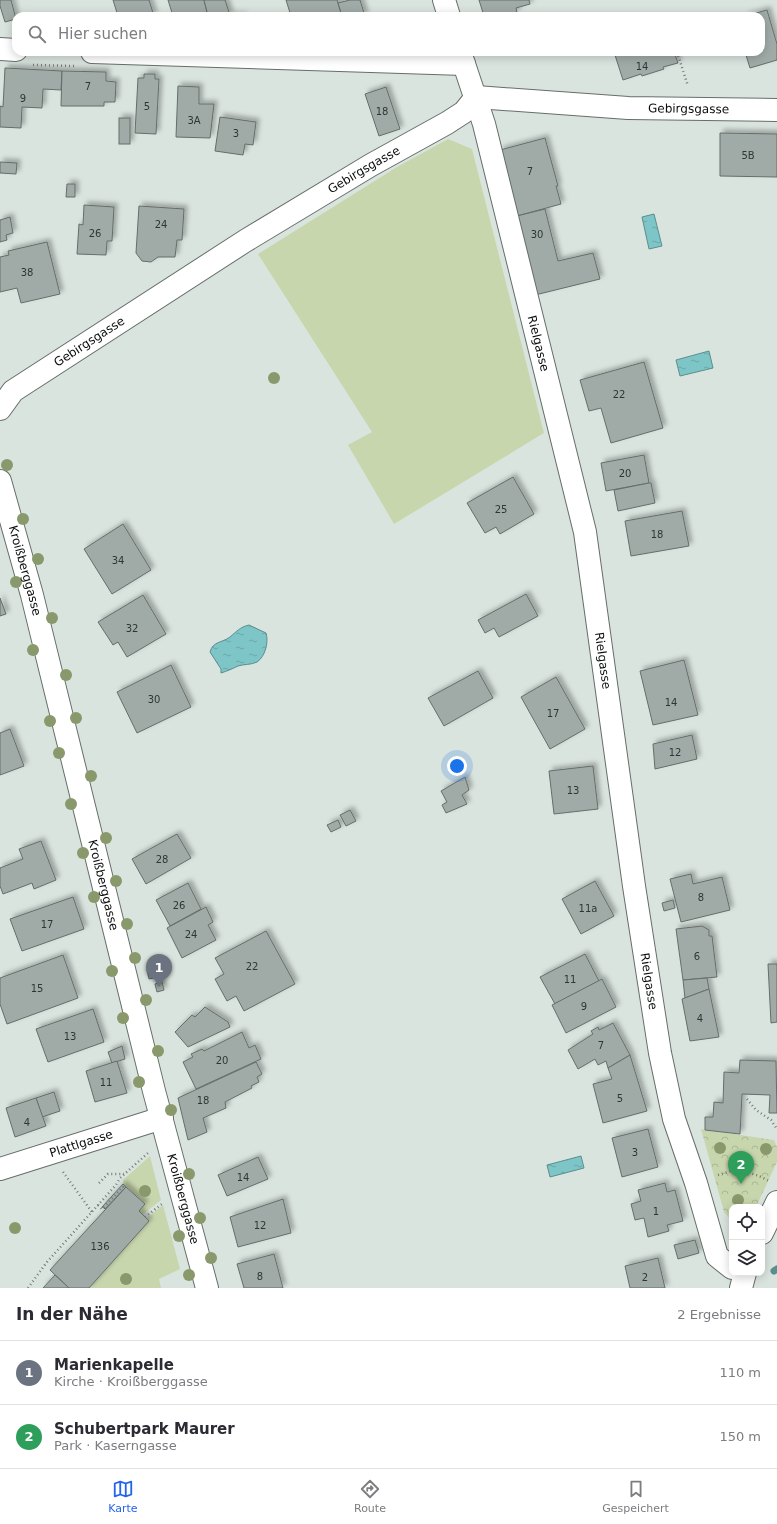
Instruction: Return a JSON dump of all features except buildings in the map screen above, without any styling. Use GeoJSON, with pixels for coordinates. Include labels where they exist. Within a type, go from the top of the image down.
{"type":"FeatureCollection","features":[{"type":"Feature","properties":{"kind":"street"},"geometry":{"type":"LineString","coordinates":[[444,0],[448,12]]}},
{"type":"Feature","properties":{"kind":"street"},"geometry":{"type":"LineString","coordinates":[[0,49],[12,53]]}},
{"type":"Feature","properties":{"kind":"street"},"geometry":{"type":"LineString","coordinates":[[87,59],[462,58]]}},
{"type":"Feature","properties":{"kind":"street","name":"Rielgasse"},"geometry":{"type":"LineString","coordinates":[[462,58],[476,97],[503,200],[585,532],[634,886],[660,1053],[672,1111],[696,1182],[717,1256],[729,1266]]}},
{"type":"Feature","properties":{"kind":"street","name":"Gebirgsgasse"},"geometry":{"type":"LineString","coordinates":[[0,409],[13,391],[245,241],[371,165],[447,123],[464,112],[476,97],[628,108],[777,110]]}},
{"type":"Feature","properties":{"kind":"street","name":"Kroißberggasse"},"geometry":{"type":"LineString","coordinates":[[0,481],[32,595],[162,1118],[207,1288]]}},
{"type":"Feature","properties":{"kind":"street","name":"Plattlgasse"},"geometry":{"type":"LineString","coordinates":[[0,1169],[162,1118]]}},
{"type":"Feature","properties":{"kind":"street"},"geometry":{"type":"LineString","coordinates":[[765,1227],[777,1202]]}},
{"type":"Feature","properties":{"kind":"path"},"geometry":{"type":"LineString","coordinates":[[678,56],[688,85],[688,93]]}},
{"type":"Feature","properties":{"kind":"path"},"geometry":{"type":"LineString","coordinates":[[23,57],[87,59]]}},
{"type":"Feature","properties":{"kind":"path"},"geometry":{"type":"LineString","coordinates":[[747,1099],[756,1110],[771,1120],[777,1128]]}},
{"type":"Feature","properties":{"kind":"path"},"geometry":{"type":"LineString","coordinates":[[28,1288],[47,1262],[125,1174],[151,1150]]}},
{"type":"Feature","properties":{"kind":"path"},"geometry":{"type":"LineString","coordinates":[[714,1176],[737,1169],[759,1176],[768,1181]]}},
{"type":"Feature","properties":{"kind":"path"},"geometry":{"type":"LineString","coordinates":[[62,1171],[92,1212]]}},
{"type":"Feature","properties":{"kind":"path"},"geometry":{"type":"LineString","coordinates":[[99,1183],[108,1174],[125,1174]]}},
{"type":"Feature","properties":{"kind":"path"},"geometry":{"type":"LineString","coordinates":[[98,1205],[102,1209],[123,1187],[124,1188]]}},
{"type":"Feature","properties":{"kind":"path"},"geometry":{"type":"LineString","coordinates":[[145,1217],[165,1201]]}},
{"type":"Feature","properties":{"kind":"green space"},"geometry":{"type":"Polygon","coordinates":[[[448,139],[472,149],[544,433],[394,524],[348,445],[372,432],[258,254],[397,167],[448,139]]]}},
{"type":"Feature","properties":{"kind":"green space"},"geometry":{"type":"Polygon","coordinates":[[[701,1129],[774,1140],[777,1147],[777,1162],[757,1204],[729,1204],[729,1218],[724,1212],[701,1129]]]}},
{"type":"Feature","properties":{"kind":"green space"},"geometry":{"type":"Polygon","coordinates":[[[150,1156],[161,1200],[142,1215],[139,1211],[145,1204],[123,1184],[123,1180],[150,1156]]]}},
{"type":"Feature","properties":{"kind":"green space"},"geometry":{"type":"Polygon","coordinates":[[[163,1205],[180,1269],[159,1279],[161,1288],[89,1288],[149,1221],[147,1218],[163,1205]]]}},
{"type":"Feature","properties":{"kind":"water"},"geometry":{"type":"Polygon","coordinates":[[[654,214],[662,246],[649,249],[642,217],[654,214]]]}},
{"type":"Feature","properties":{"kind":"water"},"geometry":{"type":"Polygon","coordinates":[[[709,351],[713,368],[680,376],[676,360],[709,351]]]}},
{"type":"Feature","properties":{"kind":"water"},"geometry":{"type":"Polygon","coordinates":[[[249,625],[266,633],[267,645],[262,657],[255,663],[238,666],[221,673],[221,669],[210,652],[211,648],[230,637],[241,628],[249,625]]]}},
{"type":"Feature","properties":{"kind":"water"},"geometry":{"type":"Polygon","coordinates":[[[581,1156],[584,1168],[550,1177],[547,1165],[581,1156]]]}},
{"type":"Feature","properties":{"kind":"place","name":"Marienkapelle"},"geometry":{"type":"Point","coordinates":[159,987]}},
{"type":"Feature","properties":{"kind":"place","name":"Schubertpark Maurer"},"geometry":{"type":"Point","coordinates":[741,1184]}}]}
